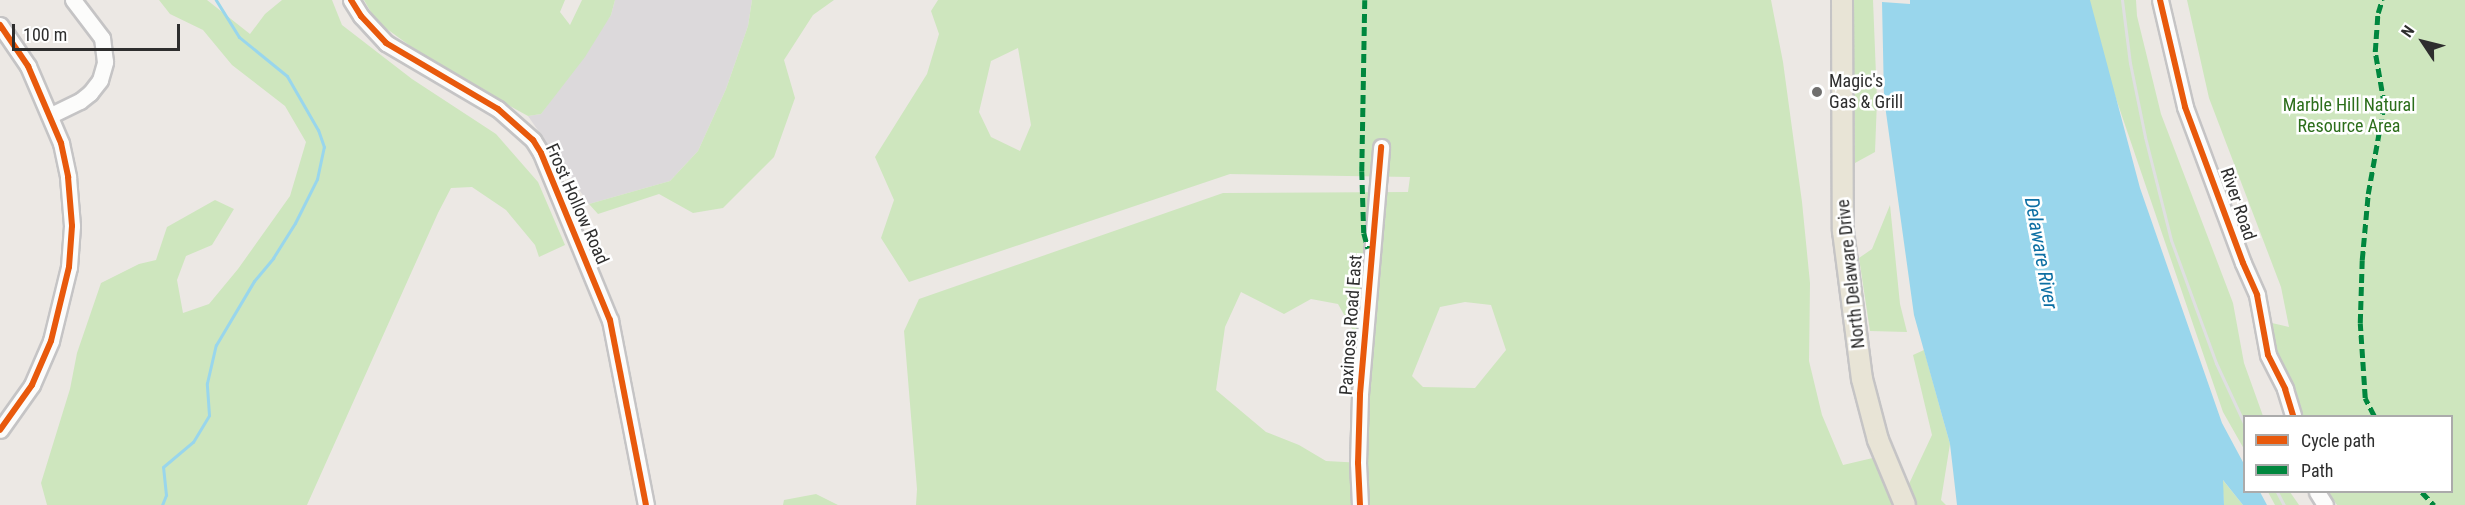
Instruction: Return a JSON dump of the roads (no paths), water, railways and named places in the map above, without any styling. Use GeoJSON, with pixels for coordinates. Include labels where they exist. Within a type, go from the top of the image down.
{"type":"FeatureCollection","features":[{"type":"Feature","properties":{"kind":"main road","name":"North Delaware Drive"},"geometry":{"type":"LineString","coordinates":[[1842,0],[1843,231],[1862,379],[1878,440],[1905,505]]}},
{"type":"Feature","properties":{"kind":"street"},"geometry":{"type":"LineString","coordinates":[[51,115],[80,101],[100,80],[104,70],[102,38],[73,0]]}},
{"type":"Feature","properties":{"kind":"street","name":"Frost Hollow Road"},"geometry":{"type":"LineString","coordinates":[[351,0],[367,24],[386,43],[498,109],[533,140],[541,153],[610,320],[646,505]]}},
{"type":"Feature","properties":{"kind":"street","name":"River Road"},"geometry":{"type":"LineString","coordinates":[[2160,0],[2183,99],[2242,263],[2257,295],[2268,355],[2285,389],[2292,415]]}},
{"type":"Feature","properties":{"kind":"street"},"geometry":{"type":"LineString","coordinates":[[0,26],[28,66],[51,115],[61,143],[72,209],[72,254],[51,341],[32,385],[0,430]]}},
{"type":"Feature","properties":{"kind":"street","name":"Paxinosa Road East"},"geometry":{"type":"LineString","coordinates":[[1360,505],[1358,463],[1360,394],[1381,147]]}},
{"type":"Feature","properties":{"kind":"water","name":"Delaware River"},"geometry":{"type":"Polygon","coordinates":[[[1910,0],[2090,0],[2140,188],[2222,423],[2243,462],[2243,493],[2261,493],[2267,505],[2243,505],[2223,480],[2224,505],[1957,505],[1950,444],[1914,315],[1884,98],[1882,2],[1910,4],[1910,0]]]}},
{"type":"Feature","properties":{"kind":"waterway"},"geometry":{"type":"LineString","coordinates":[[162,505],[166,495],[163,467],[193,442],[209,415],[207,383],[216,345],[254,281],[273,258],[295,223],[317,179],[324,147],[318,130],[287,76],[239,37],[216,0]]}},
{"type":"Feature","properties":{"kind":"railway"},"geometry":{"type":"LineString","coordinates":[[2122,0],[2130,63],[2145,137],[2171,240],[2216,363],[2243,421]]}},
{"type":"Feature","properties":{"kind":"railway"},"geometry":{"type":"LineString","coordinates":[[2278,493],[2284,505]]}},
{"type":"Feature","properties":{"kind":"place","name":"Magic's Gas & Grill"},"geometry":{"type":"Point","coordinates":[1817,92]}},
{"type":"Feature","properties":{"kind":"park label","name":"Marble Hill Natural Resource Area"},"geometry":{"type":"Point","coordinates":[2349,116]}}]}
